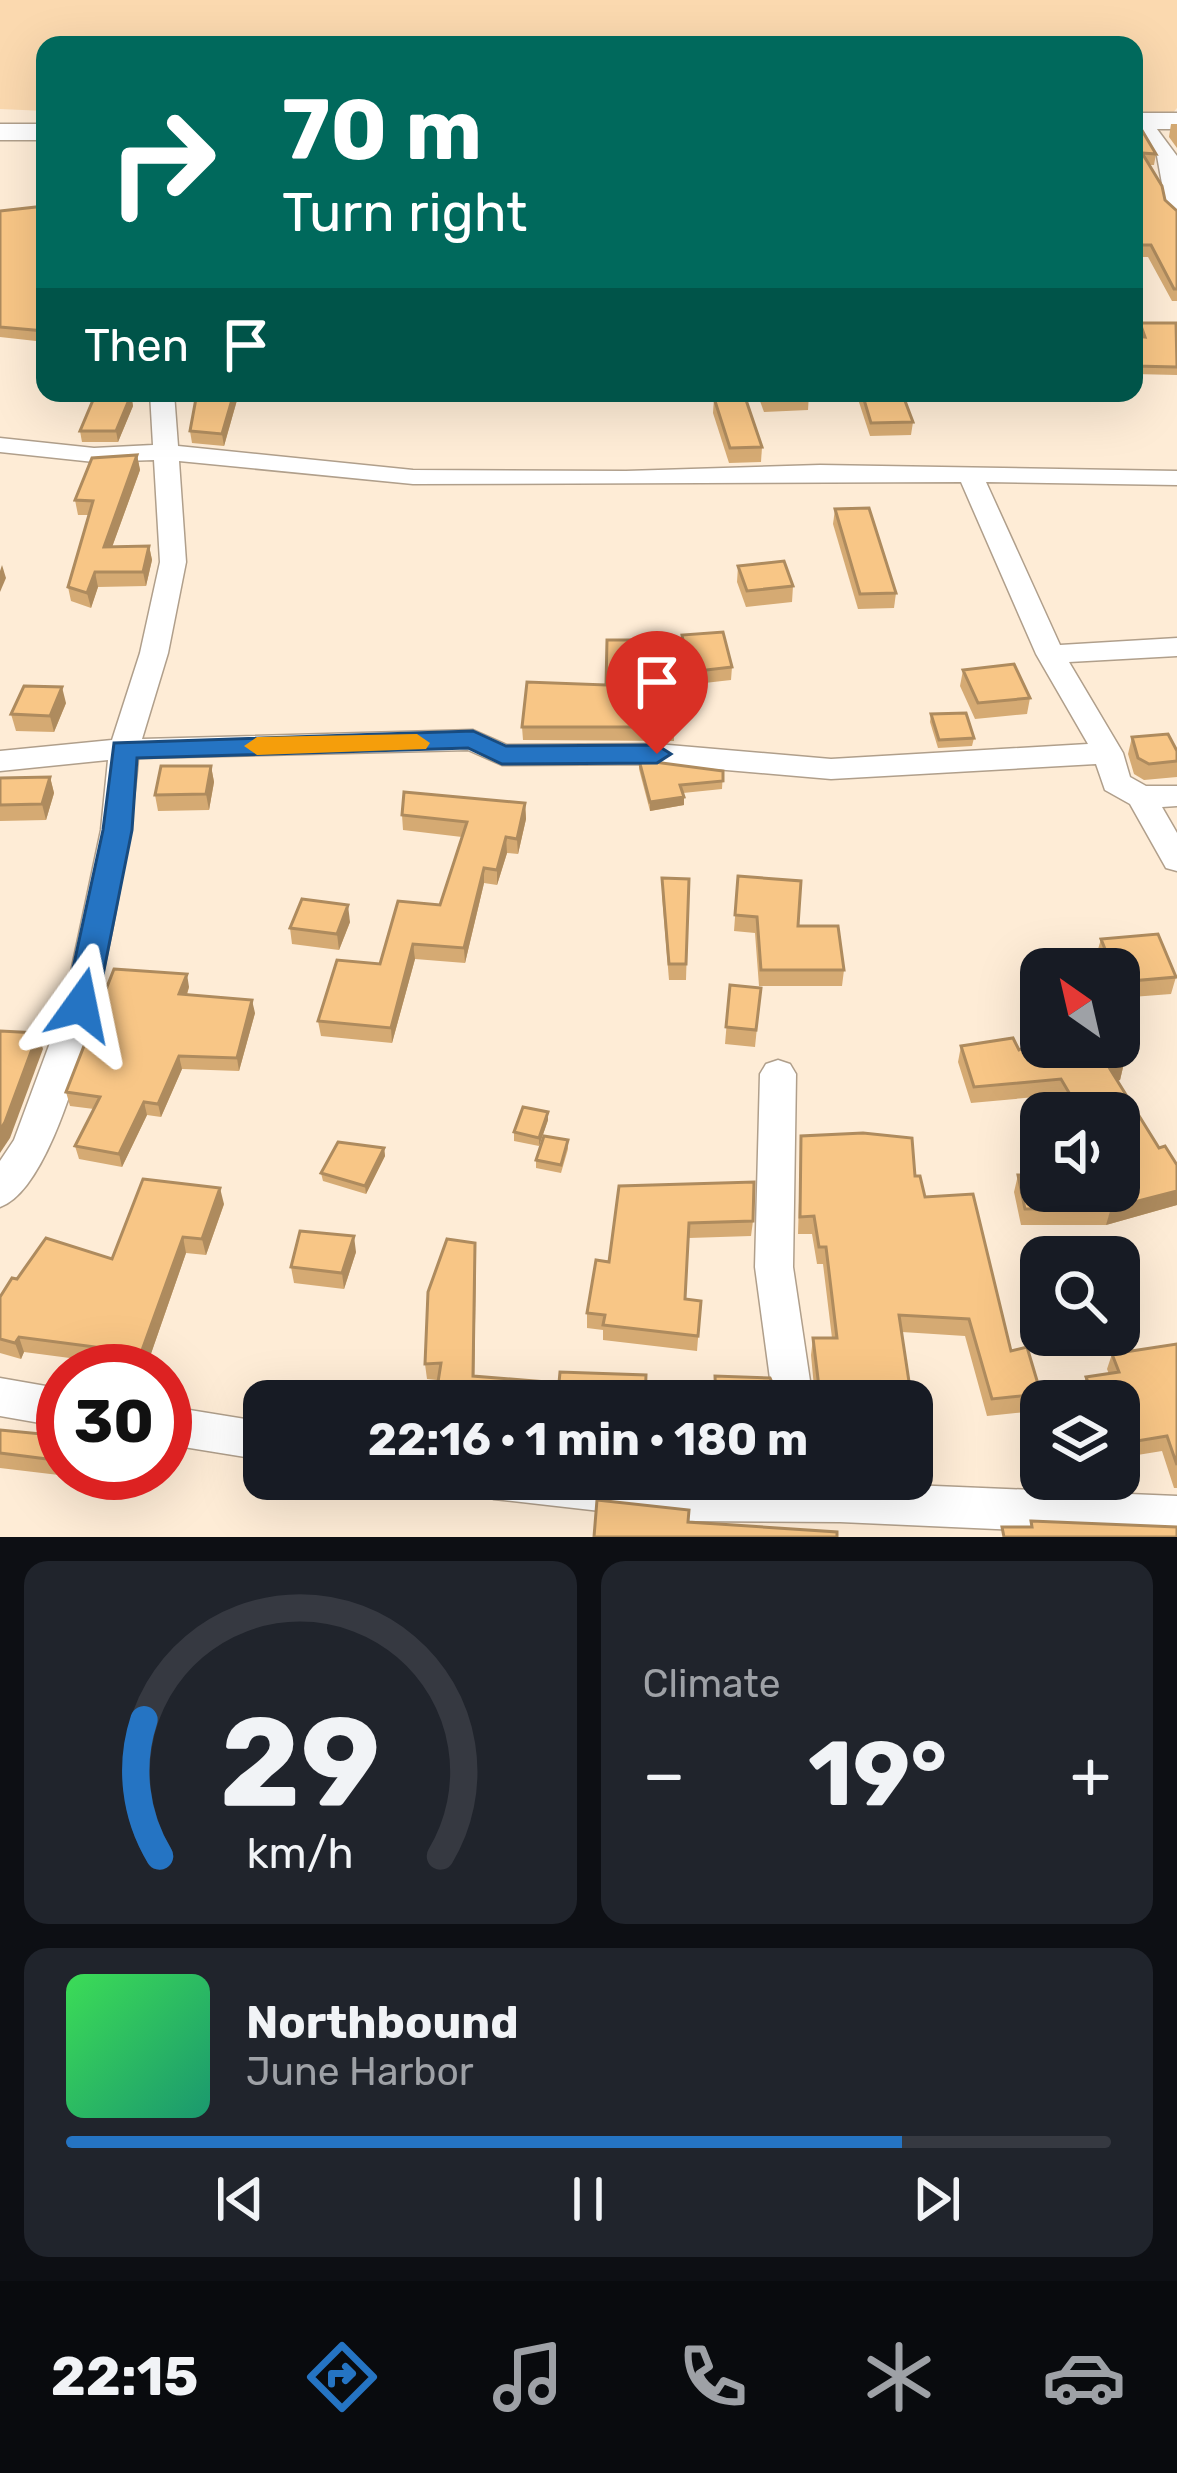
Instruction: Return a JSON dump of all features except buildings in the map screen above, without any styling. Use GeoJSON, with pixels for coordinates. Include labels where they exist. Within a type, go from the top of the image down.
{"type":"FeatureCollection","features":[{"type":"Feature","properties":{"kind":"street"},"geometry":{"type":"LineString","coordinates":[[1143,121],[1175,120]]}},
{"type":"Feature","properties":{"kind":"street"},"geometry":{"type":"LineString","coordinates":[[1143,128],[1167,156],[1177,211]]}},
{"type":"Feature","properties":{"kind":"street"},"geometry":{"type":"LineString","coordinates":[[0,132],[36,132]]}},
{"type":"Feature","properties":{"kind":"street"},"geometry":{"type":"LineString","coordinates":[[0,1191],[30,1146],[81,1005],[118,830],[124,749],[154,653],[173,562],[162,402]]}},
{"type":"Feature","properties":{"kind":"street"},"geometry":{"type":"LineString","coordinates":[[0,445],[94,455],[164,452],[412,477],[626,479],[820,472],[1177,478]]}},
{"type":"Feature","properties":{"kind":"street"},"geometry":{"type":"LineString","coordinates":[[971,476],[1050,654],[1108,753],[1116,783],[1141,797],[1177,796]]}},
{"type":"Feature","properties":{"kind":"street"},"geometry":{"type":"LineString","coordinates":[[1050,654],[1177,647]]}},
{"type":"Feature","properties":{"kind":"street"},"geometry":{"type":"LineString","coordinates":[[0,760],[124,749],[473,740],[502,755],[657,754],[831,769],[1108,753]]}},
{"type":"Feature","properties":{"kind":"street"},"geometry":{"type":"LineString","coordinates":[[1141,797],[1177,860]]}},
{"type":"Feature","properties":{"kind":"street"},"geometry":{"type":"LineString","coordinates":[[778,1074],[774,1267],[791,1380]]}},
{"type":"Feature","properties":{"kind":"street"},"geometry":{"type":"LineString","coordinates":[[0,1397],[36,1403]]}},
{"type":"Feature","properties":{"kind":"street"},"geometry":{"type":"LineString","coordinates":[[192,1429],[243,1437]]}},
{"type":"Feature","properties":{"kind":"street"},"geometry":{"type":"LineString","coordinates":[[933,1500],[1177,1516]]}},
{"type":"Feature","properties":{"kind":"shaded area"},"geometry":{"type":"Polygon","coordinates":[[[0,0],[1177,0],[1177,108],[1172,114],[1143,112],[1143,36],[36,36],[36,111],[0,109],[0,0]]]}},
{"type":"Feature","properties":{"kind":"slow traffic"},"geometry":{"type":"LineString","coordinates":[[257,746],[417,743]]}},
{"type":"Feature","properties":{"kind":"route"},"geometry":{"type":"LineString","coordinates":[[81,1005],[118,830],[124,749],[473,740],[502,755],[657,754]]}}]}
